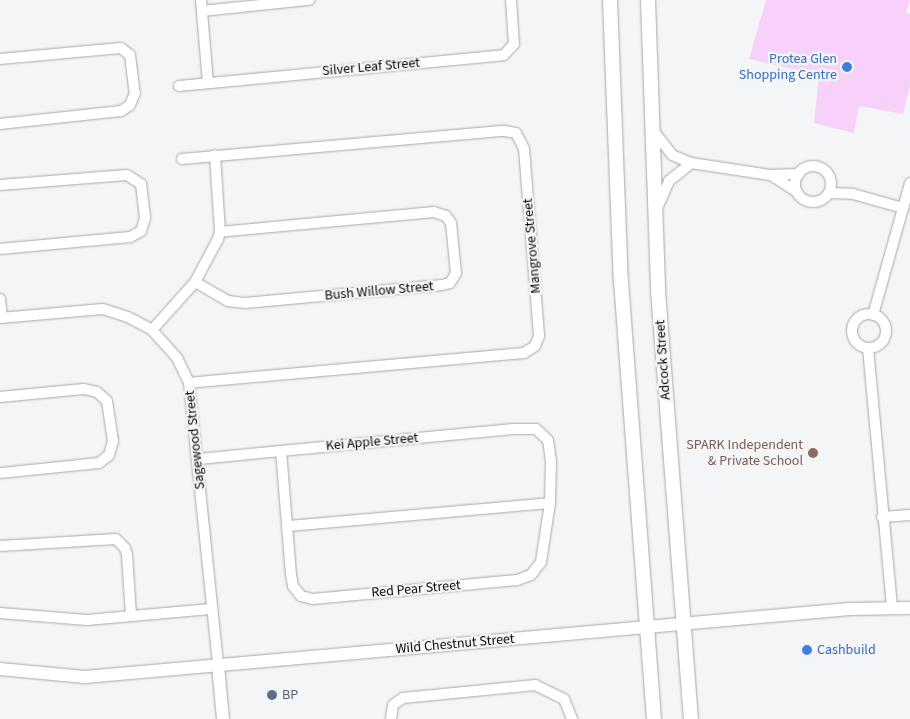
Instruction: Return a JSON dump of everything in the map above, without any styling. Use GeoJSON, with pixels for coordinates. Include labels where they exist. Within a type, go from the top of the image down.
{"type":"FeatureCollection","features":[{"type":"Feature","properties":{"kind":"main road"},"geometry":{"type":"LineString","coordinates":[[610,0],[622,291],[654,719]]}},
{"type":"Feature","properties":{"kind":"main road","name":"Adcock Street"},"geometry":{"type":"LineString","coordinates":[[648,0],[655,221],[691,719]]}},
{"type":"Feature","properties":{"kind":"street"},"geometry":{"type":"LineString","coordinates":[[201,0],[208,83]]}},
{"type":"Feature","properties":{"kind":"street"},"geometry":{"type":"LineString","coordinates":[[202,11],[309,0]]}},
{"type":"Feature","properties":{"kind":"street","name":"Silver Leaf Street"},"geometry":{"type":"LineString","coordinates":[[179,86],[504,55],[514,44],[511,0]]}},
{"type":"Feature","properties":{"kind":"street"},"geometry":{"type":"LineString","coordinates":[[0,60],[121,48],[130,55],[134,93],[130,104],[121,111],[0,124]]}},
{"type":"Feature","properties":{"kind":"street"},"geometry":{"type":"LineString","coordinates":[[651,126],[672,155],[691,163],[770,175],[798,174],[808,168],[820,168],[831,181],[852,194]]}},
{"type":"Feature","properties":{"kind":"street","name":"Mangrove Street"},"geometry":{"type":"LineString","coordinates":[[182,159],[504,131],[516,133],[524,149],[539,336],[535,346],[524,352],[189,383]]}},
{"type":"Feature","properties":{"kind":"street"},"geometry":{"type":"LineString","coordinates":[[152,330],[196,282],[220,232],[215,155]]}},
{"type":"Feature","properties":{"kind":"street"},"geometry":{"type":"LineString","coordinates":[[655,221],[665,187],[691,163]]}},
{"type":"Feature","properties":{"kind":"street"},"geometry":{"type":"LineString","coordinates":[[0,185],[127,174],[141,184],[145,218],[141,231],[130,237],[0,249]]}},
{"type":"Feature","properties":{"kind":"street"},"geometry":{"type":"LineString","coordinates":[[796,191],[798,174]]}},
{"type":"Feature","properties":{"kind":"street"},"geometry":{"type":"LineString","coordinates":[[770,175],[796,191],[804,200],[815,202],[829,193],[852,194],[903,208]]}},
{"type":"Feature","properties":{"kind":"street"},"geometry":{"type":"LineString","coordinates":[[829,193],[831,181]]}},
{"type":"Feature","properties":{"kind":"street"},"geometry":{"type":"LineString","coordinates":[[873,315],[910,183]]}},
{"type":"Feature","properties":{"kind":"street","name":"Bush Willow Street"},"geometry":{"type":"LineString","coordinates":[[196,282],[228,301],[245,303],[442,286],[450,282],[456,273],[451,223],[446,216],[434,212],[220,232]]}},
{"type":"Feature","properties":{"kind":"street"},"geometry":{"type":"LineString","coordinates":[[0,299],[1,318]]}},
{"type":"Feature","properties":{"kind":"street","name":"Sagewood Street"},"geometry":{"type":"LineString","coordinates":[[1,318],[103,309],[128,316],[152,330],[174,353],[189,383],[199,459],[211,609],[223,719]]}},
{"type":"Feature","properties":{"kind":"street"},"geometry":{"type":"LineString","coordinates":[[873,315],[884,323],[886,334],[881,344],[868,348],[856,342],[853,326],[860,317],[873,315]]}},
{"type":"Feature","properties":{"kind":"street"},"geometry":{"type":"LineString","coordinates":[[868,348],[882,517],[892,608]]}},
{"type":"Feature","properties":{"kind":"street"},"geometry":{"type":"LineString","coordinates":[[0,397],[84,389],[97,392],[107,401],[110,409],[113,441],[109,455],[98,463],[0,473]]}},
{"type":"Feature","properties":{"kind":"street","name":"Kei Apple Street"},"geometry":{"type":"LineString","coordinates":[[199,459],[513,430],[533,429],[544,434]]}},
{"type":"Feature","properties":{"kind":"street","name":"Red Pear Street"},"geometry":{"type":"LineString","coordinates":[[281,451],[293,586],[307,598],[517,580],[531,575],[541,562],[550,503],[550,447],[544,434]]}},
{"type":"Feature","properties":{"kind":"street"},"geometry":{"type":"LineString","coordinates":[[288,526],[550,503]]}},
{"type":"Feature","properties":{"kind":"street"},"geometry":{"type":"LineString","coordinates":[[882,517],[910,514]]}},
{"type":"Feature","properties":{"kind":"street"},"geometry":{"type":"LineString","coordinates":[[0,546],[116,539],[125,548],[131,616]]}},
{"type":"Feature","properties":{"kind":"street","name":"Wild Chestnut Street"},"geometry":{"type":"LineString","coordinates":[[0,669],[85,677],[646,628],[910,608]]}},
{"type":"Feature","properties":{"kind":"street"},"geometry":{"type":"LineString","coordinates":[[0,613],[75,620],[211,609]]}},
{"type":"Feature","properties":{"kind":"street"},"geometry":{"type":"LineString","coordinates":[[391,719],[393,705],[403,698],[535,685],[564,699],[572,719]]}},
{"type":"Feature","properties":{"kind":"building","name":"Protea Glen Shopping Centre"},"geometry":{"type":"Polygon","coordinates":[[[766,0],[910,0],[906,13],[910,14],[910,86],[903,114],[859,106],[854,133],[814,123],[819,75],[749,59],[766,0]]]}},
{"type":"Feature","properties":{"kind":"place","name":"Protea Glen Shopping Centre"},"geometry":{"type":"Point","coordinates":[847,67]}},
{"type":"Feature","properties":{"kind":"place","name":"SPARK Independent & Private School"},"geometry":{"type":"Point","coordinates":[813,453]}},
{"type":"Feature","properties":{"kind":"place","name":"Cashbuild"},"geometry":{"type":"Point","coordinates":[807,650]}},
{"type":"Feature","properties":{"kind":"place","name":"BP"},"geometry":{"type":"Point","coordinates":[272,695]}}]}
